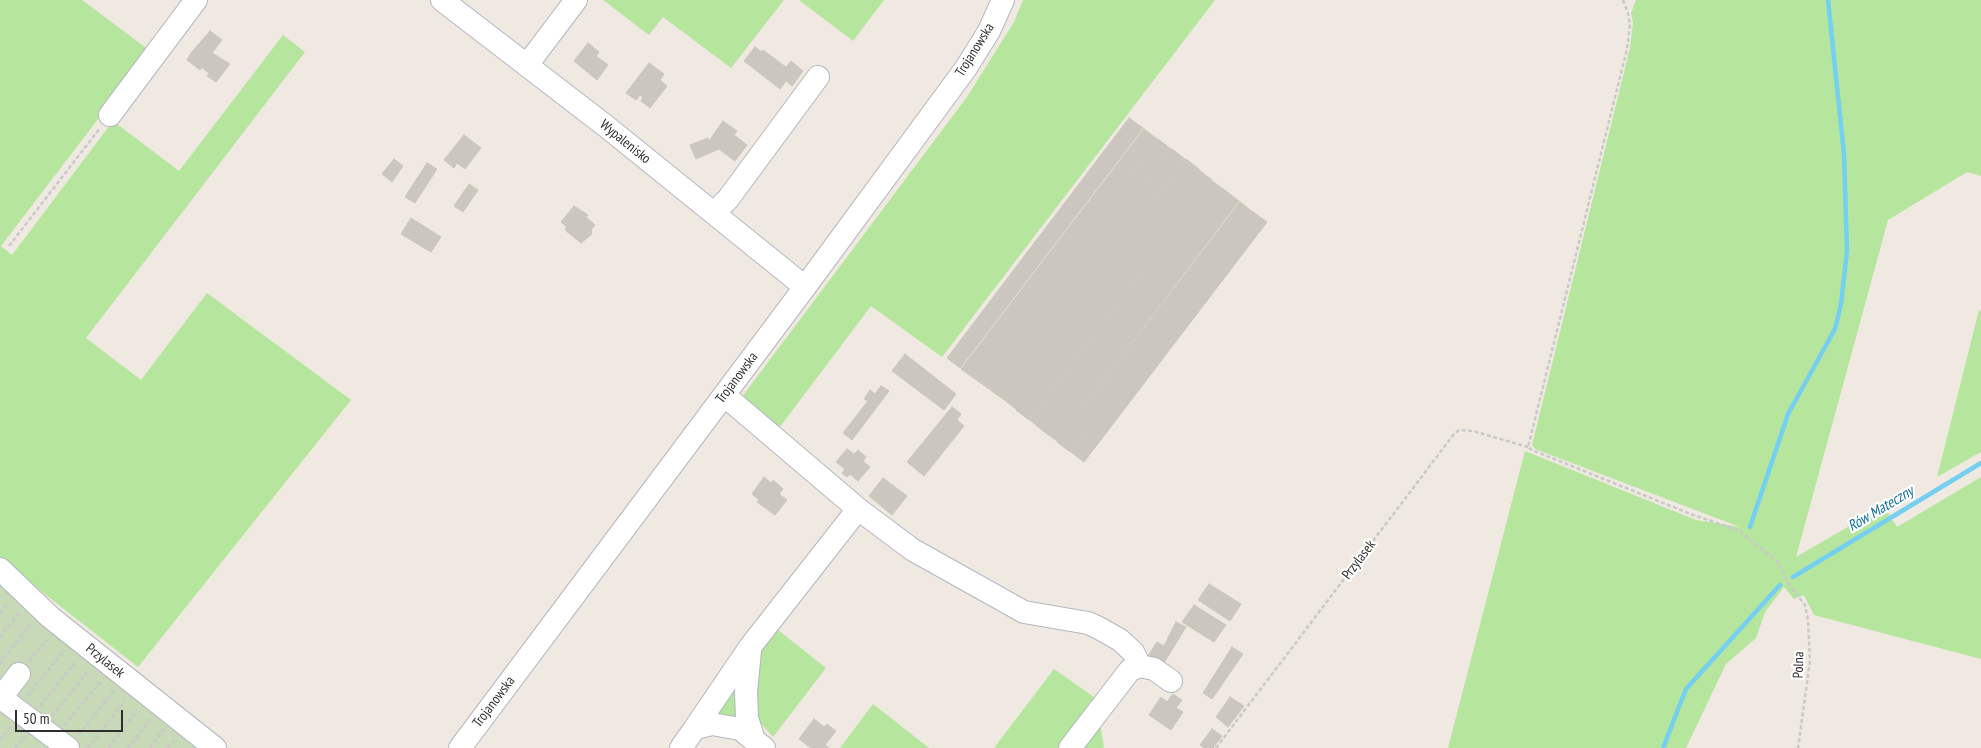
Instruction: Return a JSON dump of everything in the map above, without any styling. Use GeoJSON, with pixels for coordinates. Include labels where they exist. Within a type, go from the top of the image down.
{"type":"FeatureCollection","features":[{"type":"Feature","properties":{"kind":"street"},"geometry":{"type":"LineString","coordinates":[[110,115],[196,0]]}},
{"type":"Feature","properties":{"kind":"street","name":"Wypalenisko"},"geometry":{"type":"LineString","coordinates":[[442,0],[527,65],[805,287]]}},
{"type":"Feature","properties":{"kind":"street"},"geometry":{"type":"LineString","coordinates":[[527,65],[576,0]]}},
{"type":"Feature","properties":{"kind":"street","name":"Trojanowska"},"geometry":{"type":"LineString","coordinates":[[460,748],[805,287],[966,68],[989,31],[1004,0]]}},
{"type":"Feature","properties":{"kind":"street"},"geometry":{"type":"LineString","coordinates":[[714,213],[728,199],[818,77]]}},
{"type":"Feature","properties":{"kind":"street"},"geometry":{"type":"LineString","coordinates":[[724,395],[858,509],[914,550],[1024,612],[1088,623],[1099,628],[1127,646],[1133,652],[1140,666]]}},
{"type":"Feature","properties":{"kind":"street"},"geometry":{"type":"LineString","coordinates":[[681,748],[750,647],[858,509]]}},
{"type":"Feature","properties":{"kind":"street","name":"Przylasek"},"geometry":{"type":"LineString","coordinates":[[0,569],[50,618],[215,748]]}},
{"type":"Feature","properties":{"kind":"street"},"geometry":{"type":"LineString","coordinates":[[750,647],[746,692],[747,718],[759,744]]}},
{"type":"Feature","properties":{"kind":"street"},"geometry":{"type":"LineString","coordinates":[[1070,748],[1130,670],[1140,666],[1154,669],[1171,681]]}},
{"type":"Feature","properties":{"kind":"street"},"geometry":{"type":"LineString","coordinates":[[9,669],[32,720]]}},
{"type":"Feature","properties":{"kind":"street"},"geometry":{"type":"LineString","coordinates":[[696,728],[712,724],[727,725],[740,729],[759,744]]}},
{"type":"Feature","properties":{"kind":"path"},"geometry":{"type":"LineString","coordinates":[[1528,447],[1627,49],[1630,25],[1628,13],[1622,0]]}},
{"type":"Feature","properties":{"kind":"path"},"geometry":{"type":"LineString","coordinates":[[9,246],[110,115]]}},
{"type":"Feature","properties":{"kind":"path","name":"Przylasek"},"geometry":{"type":"LineString","coordinates":[[1216,748],[1454,434],[1459,430],[1473,431],[1528,447],[1685,511],[1738,530],[1778,560],[1790,586]]}},
{"type":"Feature","properties":{"kind":"path","name":"Polna"},"geometry":{"type":"LineString","coordinates":[[1790,586],[1805,605],[1808,620],[1810,662],[1798,748]]}},
{"type":"Feature","properties":{"kind":"path"},"geometry":{"type":"LineString","coordinates":[[4,599],[38,626]]}},
{"type":"Feature","properties":{"kind":"path"},"geometry":{"type":"LineString","coordinates":[[0,613],[9,602]]}},
{"type":"Feature","properties":{"kind":"path"},"geometry":{"type":"LineString","coordinates":[[0,637],[20,612]]}},
{"type":"Feature","properties":{"kind":"path"},"geometry":{"type":"LineString","coordinates":[[9,669],[32,622]]}},
{"type":"Feature","properties":{"kind":"path"},"geometry":{"type":"LineString","coordinates":[[9,669],[50,636]]}},
{"type":"Feature","properties":{"kind":"path"},"geometry":{"type":"LineString","coordinates":[[32,720],[65,649],[84,663]]}},
{"type":"Feature","properties":{"kind":"path"},"geometry":{"type":"LineString","coordinates":[[32,720],[78,658]]}},
{"type":"Feature","properties":{"kind":"path"},"geometry":{"type":"LineString","coordinates":[[32,720],[91,667]]}},
{"type":"Feature","properties":{"kind":"path"},"geometry":{"type":"LineString","coordinates":[[32,720],[101,680]]}},
{"type":"Feature","properties":{"kind":"path"},"geometry":{"type":"LineString","coordinates":[[32,720],[114,690]]}},
{"type":"Feature","properties":{"kind":"path"},"geometry":{"type":"LineString","coordinates":[[88,748],[125,700]]}},
{"type":"Feature","properties":{"kind":"path"},"geometry":{"type":"LineString","coordinates":[[109,748],[137,710]]}},
{"type":"Feature","properties":{"kind":"path"},"geometry":{"type":"LineString","coordinates":[[128,748],[151,718]]}},
{"type":"Feature","properties":{"kind":"path"},"geometry":{"type":"LineString","coordinates":[[150,748],[166,728]]}},
{"type":"Feature","properties":{"kind":"path"},"geometry":{"type":"LineString","coordinates":[[168,748],[177,736]]}},
{"type":"Feature","properties":{"kind":"green space"},"geometry":{"type":"Polygon","coordinates":[[[0,0],[82,0],[150,51],[1,246],[12,255],[113,121],[179,171],[283,35],[305,52],[86,338],[141,380],[207,293],[351,400],[138,667],[0,559],[0,0]]]}},
{"type":"Feature","properties":{"kind":"green space"},"geometry":{"type":"Polygon","coordinates":[[[603,0],[784,0],[731,68],[663,17],[649,35],[603,0]]]}},
{"type":"Feature","properties":{"kind":"green space"},"geometry":{"type":"Polygon","coordinates":[[[799,0],[884,0],[853,41],[799,0]]]}},
{"type":"Feature","properties":{"kind":"green space"},"geometry":{"type":"Polygon","coordinates":[[[1023,0],[1215,0],[942,357],[871,306],[776,432],[739,401],[967,97],[1014,22],[1023,0]]]}},
{"type":"Feature","properties":{"kind":"green space"},"geometry":{"type":"Polygon","coordinates":[[[1636,0],[1981,0],[1981,176],[1967,172],[1888,220],[1796,557],[1884,506],[1897,527],[1981,477],[1981,659],[1814,615],[1804,595],[1794,599],[1784,587],[1765,612],[1756,638],[1726,664],[1686,748],[1448,748],[1525,451],[1696,520],[1740,527],[1535,449],[1532,445],[1630,48],[1633,23],[1631,13],[1636,0]]]}},
{"type":"Feature","properties":{"kind":"green space"},"geometry":{"type":"Polygon","coordinates":[[[1979,310],[1981,311],[1981,452],[1937,477],[1979,310]]]}},
{"type":"Feature","properties":{"kind":"green space"},"geometry":{"type":"Polygon","coordinates":[[[0,580],[201,748],[0,748],[0,580]]]}},
{"type":"Feature","properties":{"kind":"green space"},"geometry":{"type":"Polygon","coordinates":[[[778,630],[826,668],[773,737],[758,720],[754,659],[778,630]]]}},
{"type":"Feature","properties":{"kind":"green space"},"geometry":{"type":"Polygon","coordinates":[[[1054,669],[1101,702],[1066,748],[994,748],[1054,669]]]}},
{"type":"Feature","properties":{"kind":"green space"},"geometry":{"type":"Polygon","coordinates":[[[742,674],[743,718],[732,716],[708,718],[742,674]]]}},
{"type":"Feature","properties":{"kind":"green space"},"geometry":{"type":"Polygon","coordinates":[[[873,704],[929,748],[840,748],[873,704]]]}},
{"type":"Feature","properties":{"kind":"green space"},"geometry":{"type":"Polygon","coordinates":[[[1099,715],[1104,748],[1074,748],[1099,715]]]}},
{"type":"Feature","properties":{"kind":"building"},"geometry":{"type":"Polygon","coordinates":[[[210,31],[222,40],[212,53],[230,64],[216,82],[207,76],[209,73],[201,67],[200,70],[187,60],[210,31]]]}},
{"type":"Feature","properties":{"kind":"building"},"geometry":{"type":"Polygon","coordinates":[[[588,43],[599,52],[596,56],[608,65],[597,80],[574,61],[588,43]]]}},
{"type":"Feature","properties":{"kind":"building"},"geometry":{"type":"Polygon","coordinates":[[[755,47],[762,52],[763,50],[786,67],[791,61],[803,71],[792,86],[786,81],[780,89],[744,61],[755,47]]]}},
{"type":"Feature","properties":{"kind":"building"},"geometry":{"type":"Polygon","coordinates":[[[649,63],[664,74],[660,80],[667,86],[650,108],[641,101],[643,97],[640,95],[636,100],[626,93],[649,63]]]}},
{"type":"Feature","properties":{"kind":"building"},"geometry":{"type":"Polygon","coordinates":[[[1129,118],[1143,128],[960,368],[947,358],[1129,118]]]}},
{"type":"Feature","properties":{"kind":"building"},"geometry":{"type":"Polygon","coordinates":[[[723,121],[737,131],[734,135],[747,145],[735,161],[719,149],[696,159],[690,145],[708,138],[709,141],[723,121]]]}},
{"type":"Feature","properties":{"kind":"building"},"geometry":{"type":"Polygon","coordinates":[[[1144,129],[1157,139],[975,379],[961,369],[1144,129]]]}},
{"type":"Feature","properties":{"kind":"building"},"geometry":{"type":"Polygon","coordinates":[[[464,135],[481,148],[465,169],[457,163],[454,168],[444,160],[464,135]]]}},
{"type":"Feature","properties":{"kind":"building"},"geometry":{"type":"Polygon","coordinates":[[[1158,139],[1171,149],[989,389],[975,379],[1158,139]]]}},
{"type":"Feature","properties":{"kind":"building"},"geometry":{"type":"Polygon","coordinates":[[[1172,149],[1185,159],[1003,399],[989,389],[1172,149]]]}},
{"type":"Feature","properties":{"kind":"building"},"geometry":{"type":"Polygon","coordinates":[[[394,159],[403,166],[392,182],[382,174],[394,159]]]}},
{"type":"Feature","properties":{"kind":"building"},"geometry":{"type":"Polygon","coordinates":[[[1186,159],[1199,169],[1016,409],[1003,399],[1186,159]]]}},
{"type":"Feature","properties":{"kind":"building"},"geometry":{"type":"Polygon","coordinates":[[[427,163],[437,169],[415,203],[405,197],[427,163]]]}},
{"type":"Feature","properties":{"kind":"building"},"geometry":{"type":"Polygon","coordinates":[[[1199,170],[1212,180],[1029,420],[1016,410],[1199,170]]]}},
{"type":"Feature","properties":{"kind":"building"},"geometry":{"type":"Polygon","coordinates":[[[1212,181],[1226,191],[1043,431],[1030,420],[1212,181]]]}},
{"type":"Feature","properties":{"kind":"building"},"geometry":{"type":"Polygon","coordinates":[[[469,184],[478,190],[463,212],[454,206],[469,184]]]}},
{"type":"Feature","properties":{"kind":"building"},"geometry":{"type":"Polygon","coordinates":[[[1226,191],[1239,201],[1057,441],[1043,431],[1226,191]]]}},
{"type":"Feature","properties":{"kind":"building"},"geometry":{"type":"Polygon","coordinates":[[[1240,202],[1253,212],[1070,452],[1057,442],[1240,202]]]}},
{"type":"Feature","properties":{"kind":"building"},"geometry":{"type":"Polygon","coordinates":[[[574,206],[588,215],[586,217],[595,225],[591,230],[592,234],[581,243],[565,230],[567,227],[561,222],[574,206]]]}},
{"type":"Feature","properties":{"kind":"building"},"geometry":{"type":"Polygon","coordinates":[[[1253,212],[1267,222],[1084,462],[1071,452],[1253,212]]]}},
{"type":"Feature","properties":{"kind":"building"},"geometry":{"type":"Polygon","coordinates":[[[411,218],[441,237],[431,252],[401,234],[411,218]]]}},
{"type":"Feature","properties":{"kind":"building"},"geometry":{"type":"Polygon","coordinates":[[[905,354],[956,394],[944,410],[892,371],[905,354]]]}},
{"type":"Feature","properties":{"kind":"building"},"geometry":{"type":"Polygon","coordinates":[[[881,386],[889,391],[852,440],[843,433],[868,401],[864,399],[870,390],[875,394],[881,386]]]}},
{"type":"Feature","properties":{"kind":"building"},"geometry":{"type":"Polygon","coordinates":[[[952,407],[961,414],[957,420],[964,426],[924,476],[907,462],[952,407]]]}},
{"type":"Feature","properties":{"kind":"building"},"geometry":{"type":"Polygon","coordinates":[[[847,449],[854,454],[858,450],[866,457],[863,461],[870,467],[858,481],[850,474],[847,477],[842,473],[845,469],[836,462],[847,449]]]}},
{"type":"Feature","properties":{"kind":"building"},"geometry":{"type":"Polygon","coordinates":[[[764,477],[771,483],[773,480],[783,489],[779,494],[787,500],[775,515],[757,502],[759,500],[752,494],[764,477]]]}},
{"type":"Feature","properties":{"kind":"building"},"geometry":{"type":"Polygon","coordinates":[[[883,478],[907,496],[892,515],[869,496],[883,478]]]}},
{"type":"Feature","properties":{"kind":"building"},"geometry":{"type":"Polygon","coordinates":[[[1209,584],[1241,604],[1230,621],[1198,600],[1209,584]]]}},
{"type":"Feature","properties":{"kind":"building"},"geometry":{"type":"Polygon","coordinates":[[[1194,605],[1226,625],[1214,642],[1182,622],[1194,605]]]}},
{"type":"Feature","properties":{"kind":"building"},"geometry":{"type":"Polygon","coordinates":[[[1176,622],[1186,627],[1162,666],[1148,656],[1157,642],[1164,646],[1176,622]]]}},
{"type":"Feature","properties":{"kind":"building"},"geometry":{"type":"Polygon","coordinates":[[[1232,647],[1243,654],[1212,699],[1203,693],[1232,647]]]}},
{"type":"Feature","properties":{"kind":"building"},"geometry":{"type":"Polygon","coordinates":[[[1173,694],[1182,700],[1176,708],[1183,712],[1171,730],[1149,715],[1161,697],[1167,702],[1173,694]]]}},
{"type":"Feature","properties":{"kind":"building"},"geometry":{"type":"Polygon","coordinates":[[[1230,697],[1244,706],[1228,727],[1216,717],[1230,697]]]}},
{"type":"Feature","properties":{"kind":"building"},"geometry":{"type":"Polygon","coordinates":[[[814,719],[824,727],[827,724],[836,731],[825,745],[829,748],[811,748],[799,739],[814,719]]]}},
{"type":"Feature","properties":{"kind":"building"},"geometry":{"type":"Polygon","coordinates":[[[1212,729],[1222,736],[1213,748],[1205,748],[1200,745],[1212,729]]]}},
{"type":"Feature","properties":{"kind":"waterway"},"geometry":{"type":"LineString","coordinates":[[1750,527],[1788,414],[1835,329],[1841,304],[1847,251],[1844,154],[1828,0]]}},
{"type":"Feature","properties":{"kind":"waterway","name":"Rów Mateczny"},"geometry":{"type":"LineString","coordinates":[[1793,577],[1981,463]]}},
{"type":"Feature","properties":{"kind":"waterway","name":"Rów Mateczny"},"geometry":{"type":"LineString","coordinates":[[1663,748],[1686,689],[1780,585]]}}]}
